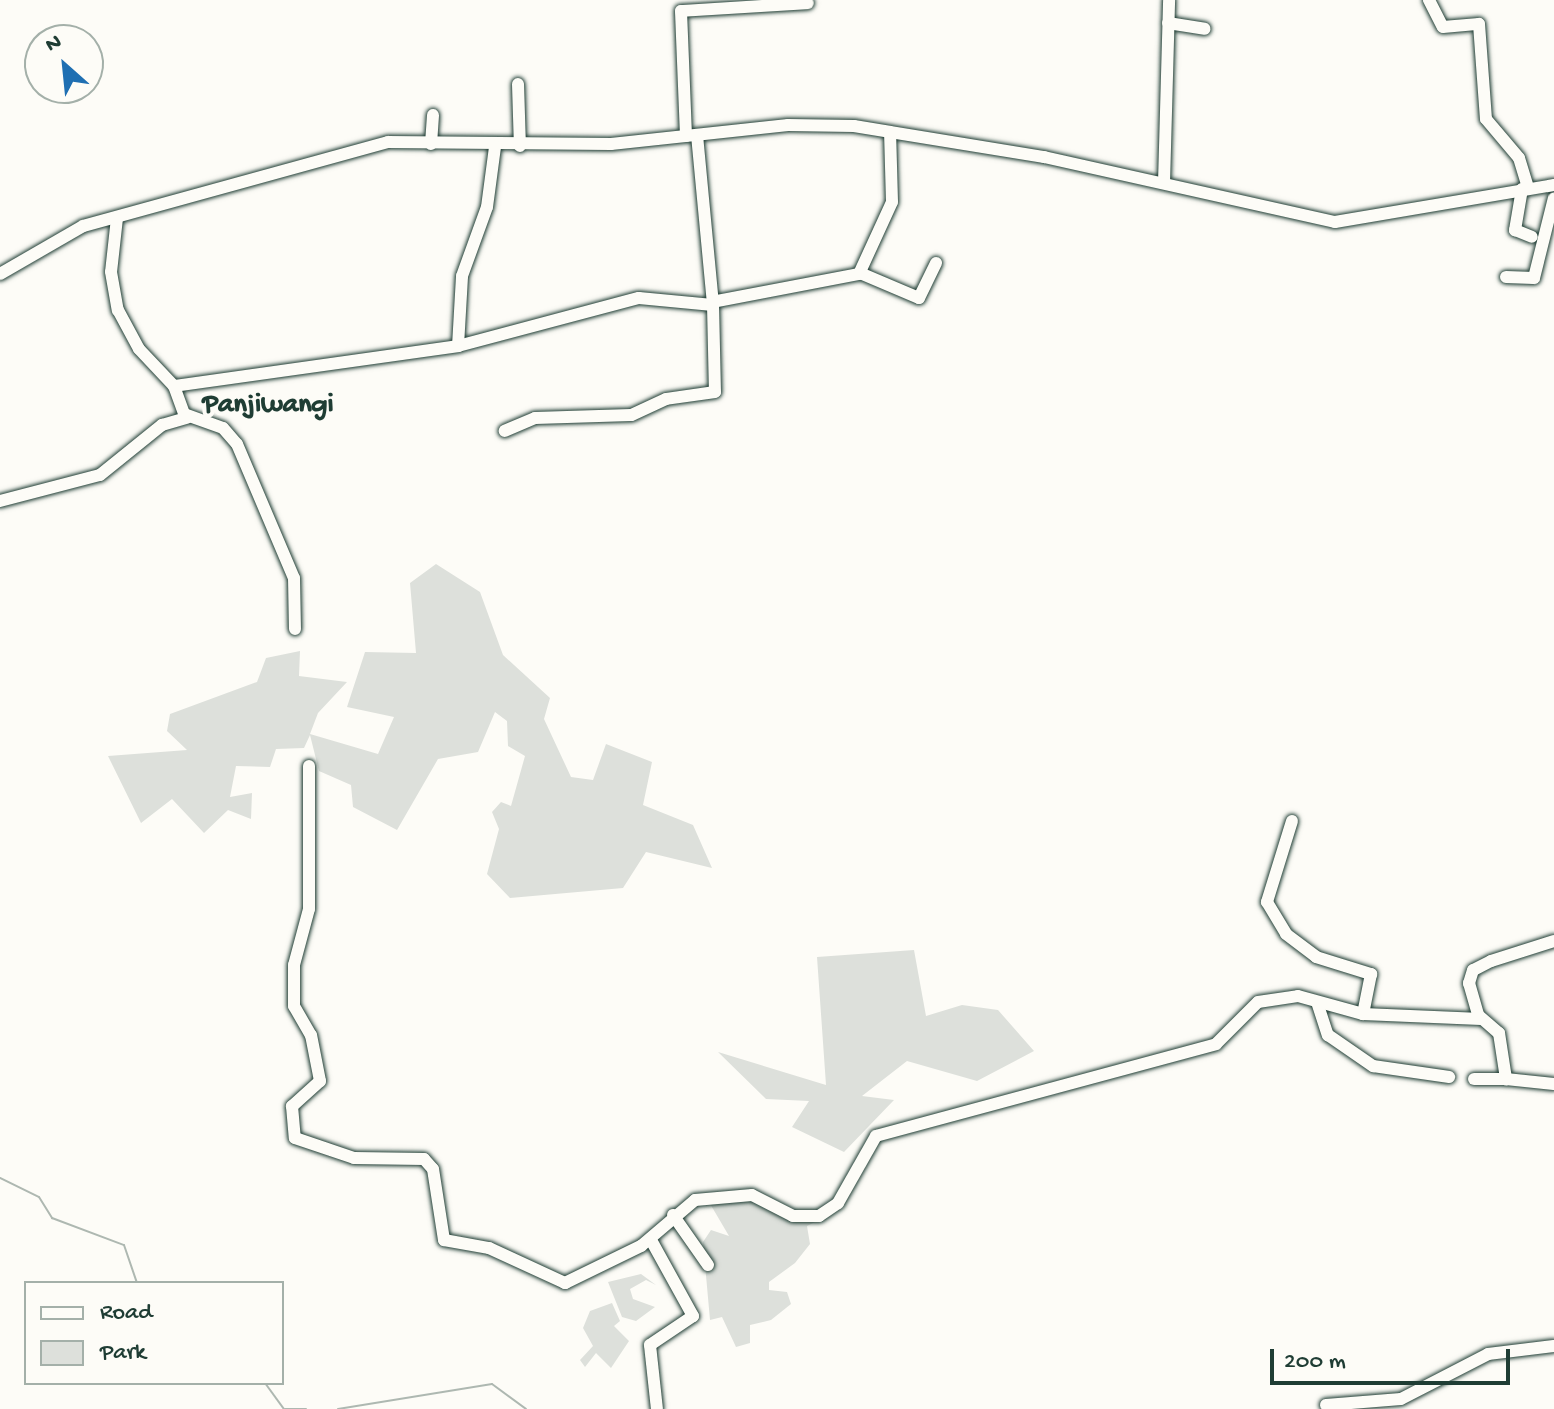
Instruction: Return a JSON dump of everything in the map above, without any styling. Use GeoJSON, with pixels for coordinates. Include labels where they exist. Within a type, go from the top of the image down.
{"type":"FeatureCollection","features":[{"type":"Feature","properties":{"kind":"street"},"geometry":{"type":"LineString","coordinates":[[1164,183],[1169,0]]}},
{"type":"Feature","properties":{"kind":"street"},"geometry":{"type":"LineString","coordinates":[[1429,0],[1443,27],[1479,24],[1486,119],[1519,158],[1525,189],[1515,230],[1532,237]]}},
{"type":"Feature","properties":{"kind":"street"},"geometry":{"type":"LineString","coordinates":[[505,431],[535,418],[631,415],[666,399],[715,392],[713,303],[692,136],[681,11],[808,3]]}},
{"type":"Feature","properties":{"kind":"street"},"geometry":{"type":"LineString","coordinates":[[1168,23],[1205,29]]}},
{"type":"Feature","properties":{"kind":"street"},"geometry":{"type":"LineString","coordinates":[[518,84],[520,146]]}},
{"type":"Feature","properties":{"kind":"street"},"geometry":{"type":"LineString","coordinates":[[431,144],[433,115]]}},
{"type":"Feature","properties":{"kind":"street"},"geometry":{"type":"LineString","coordinates":[[0,274],[81,227],[362,146],[520,146],[692,136],[788,125],[890,132],[1164,183],[1335,222],[1554,185]]}},
{"type":"Feature","properties":{"kind":"street"},"geometry":{"type":"LineString","coordinates":[[860,273],[892,202],[890,132]]}},
{"type":"Feature","properties":{"kind":"street"},"geometry":{"type":"LineString","coordinates":[[458,346],[462,276],[487,207],[495,147]]}},
{"type":"Feature","properties":{"kind":"street"},"geometry":{"type":"LineString","coordinates":[[1506,277],[1534,278],[1554,198]]}},
{"type":"Feature","properties":{"kind":"street"},"geometry":{"type":"LineString","coordinates":[[117,218],[111,272],[118,310],[139,349],[174,386],[187,418]]}},
{"type":"Feature","properties":{"kind":"street"},"geometry":{"type":"LineString","coordinates":[[174,386],[458,346],[639,298],[713,303],[821,286],[860,273],[919,298],[936,263]]}},
{"type":"Feature","properties":{"kind":"street"},"geometry":{"type":"LineString","coordinates":[[0,501],[100,475],[162,425],[187,418],[223,428],[237,444],[294,578],[295,629]]}},
{"type":"Feature","properties":{"kind":"street"},"geometry":{"type":"LineString","coordinates":[[309,766],[309,909],[294,965],[294,1006],[311,1035],[320,1081],[292,1106],[295,1138],[344,1156],[424,1159],[433,1169],[444,1240],[489,1248],[558,1282],[585,1279],[651,1240],[673,1215],[695,1200],[739,1195],[761,1198],[793,1216],[819,1216],[838,1203],[876,1136],[1216,1044],[1258,1002],[1298,996],[1363,1014],[1481,1019]]}},
{"type":"Feature","properties":{"kind":"street"},"geometry":{"type":"LineString","coordinates":[[1292,821],[1267,902],[1286,934],[1316,957],[1371,974],[1363,1014]]}},
{"type":"Feature","properties":{"kind":"street"},"geometry":{"type":"LineString","coordinates":[[1506,1079],[1499,1033],[1481,1019],[1470,989],[1473,970],[1554,941]]}},
{"type":"Feature","properties":{"kind":"street"},"geometry":{"type":"LineString","coordinates":[[1317,1002],[1328,1035],[1373,1066],[1449,1077]]}},
{"type":"Feature","properties":{"kind":"street"},"geometry":{"type":"LineString","coordinates":[[1474,1079],[1554,1084]]}},
{"type":"Feature","properties":{"kind":"street"},"geometry":{"type":"LineString","coordinates":[[673,1215],[708,1265]]}},
{"type":"Feature","properties":{"kind":"street"},"geometry":{"type":"LineString","coordinates":[[651,1240],[693,1316],[650,1345],[657,1409]]}},
{"type":"Feature","properties":{"kind":"street"},"geometry":{"type":"LineString","coordinates":[[1326,1405],[1401,1399],[1488,1354],[1554,1346]]}},
{"type":"Feature","properties":{"kind":"green space"},"geometry":{"type":"Polygon","coordinates":[[[436,564],[480,592],[503,655],[550,698],[544,719],[571,777],[593,780],[606,744],[652,762],[643,805],[693,825],[712,868],[646,852],[623,888],[510,898],[487,874],[499,829],[492,812],[501,802],[511,806],[525,756],[508,746],[507,721],[495,712],[478,752],[438,759],[397,830],[353,807],[351,785],[319,771],[310,735],[304,748],[276,749],[270,767],[236,766],[230,797],[252,793],[251,819],[228,810],[204,833],[172,799],[141,823],[108,756],[187,750],[167,731],[170,714],[257,682],[266,658],[300,651],[299,676],[347,682],[318,713],[310,734],[378,754],[394,717],[347,707],[365,652],[416,653],[410,583],[436,564]]]}},
{"type":"Feature","properties":{"kind":"green space"},"geometry":{"type":"Polygon","coordinates":[[[914,950],[926,1016],[962,1005],[998,1010],[1034,1051],[977,1081],[907,1061],[862,1096],[894,1100],[844,1152],[792,1127],[809,1101],[766,1099],[718,1052],[826,1085],[817,957],[914,950]]]}},
{"type":"Feature","properties":{"kind":"green space"},"geometry":{"type":"Polygon","coordinates":[[[755,1199],[817,1221],[807,1226],[810,1244],[795,1263],[769,1282],[769,1290],[787,1292],[791,1304],[771,1320],[750,1325],[750,1343],[736,1347],[722,1317],[710,1320],[703,1242],[711,1230],[729,1236],[709,1202],[755,1199]]]}},
{"type":"Feature","properties":{"kind":"green space"},"geometry":{"type":"Polygon","coordinates":[[[641,1274],[656,1285],[646,1280],[630,1289],[633,1299],[655,1307],[636,1321],[622,1317],[608,1282],[641,1274]]]}},
{"type":"Feature","properties":{"kind":"green space"},"geometry":{"type":"Polygon","coordinates":[[[612,1303],[620,1321],[614,1326],[629,1341],[611,1368],[596,1353],[585,1367],[580,1360],[593,1346],[583,1328],[590,1311],[612,1303]]]}},
{"type":"Feature","properties":{"kind":"waterway"},"geometry":{"type":"LineString","coordinates":[[0,1178],[39,1197],[52,1218],[124,1245],[136,1281]]}},
{"type":"Feature","properties":{"kind":"waterway"},"geometry":{"type":"LineString","coordinates":[[338,1409],[492,1384],[526,1409]]}},
{"type":"Feature","properties":{"kind":"waterway"},"geometry":{"type":"LineString","coordinates":[[266,1385],[284,1409]]}},
{"type":"Feature","properties":{"kind":"waterway"},"geometry":{"type":"LineString","coordinates":[[285,1409],[306,1409]]}},
{"type":"Feature","properties":{"kind":"district","name":"Panjiwangi"},"geometry":{"type":"Point","coordinates":[268,406]}}]}
